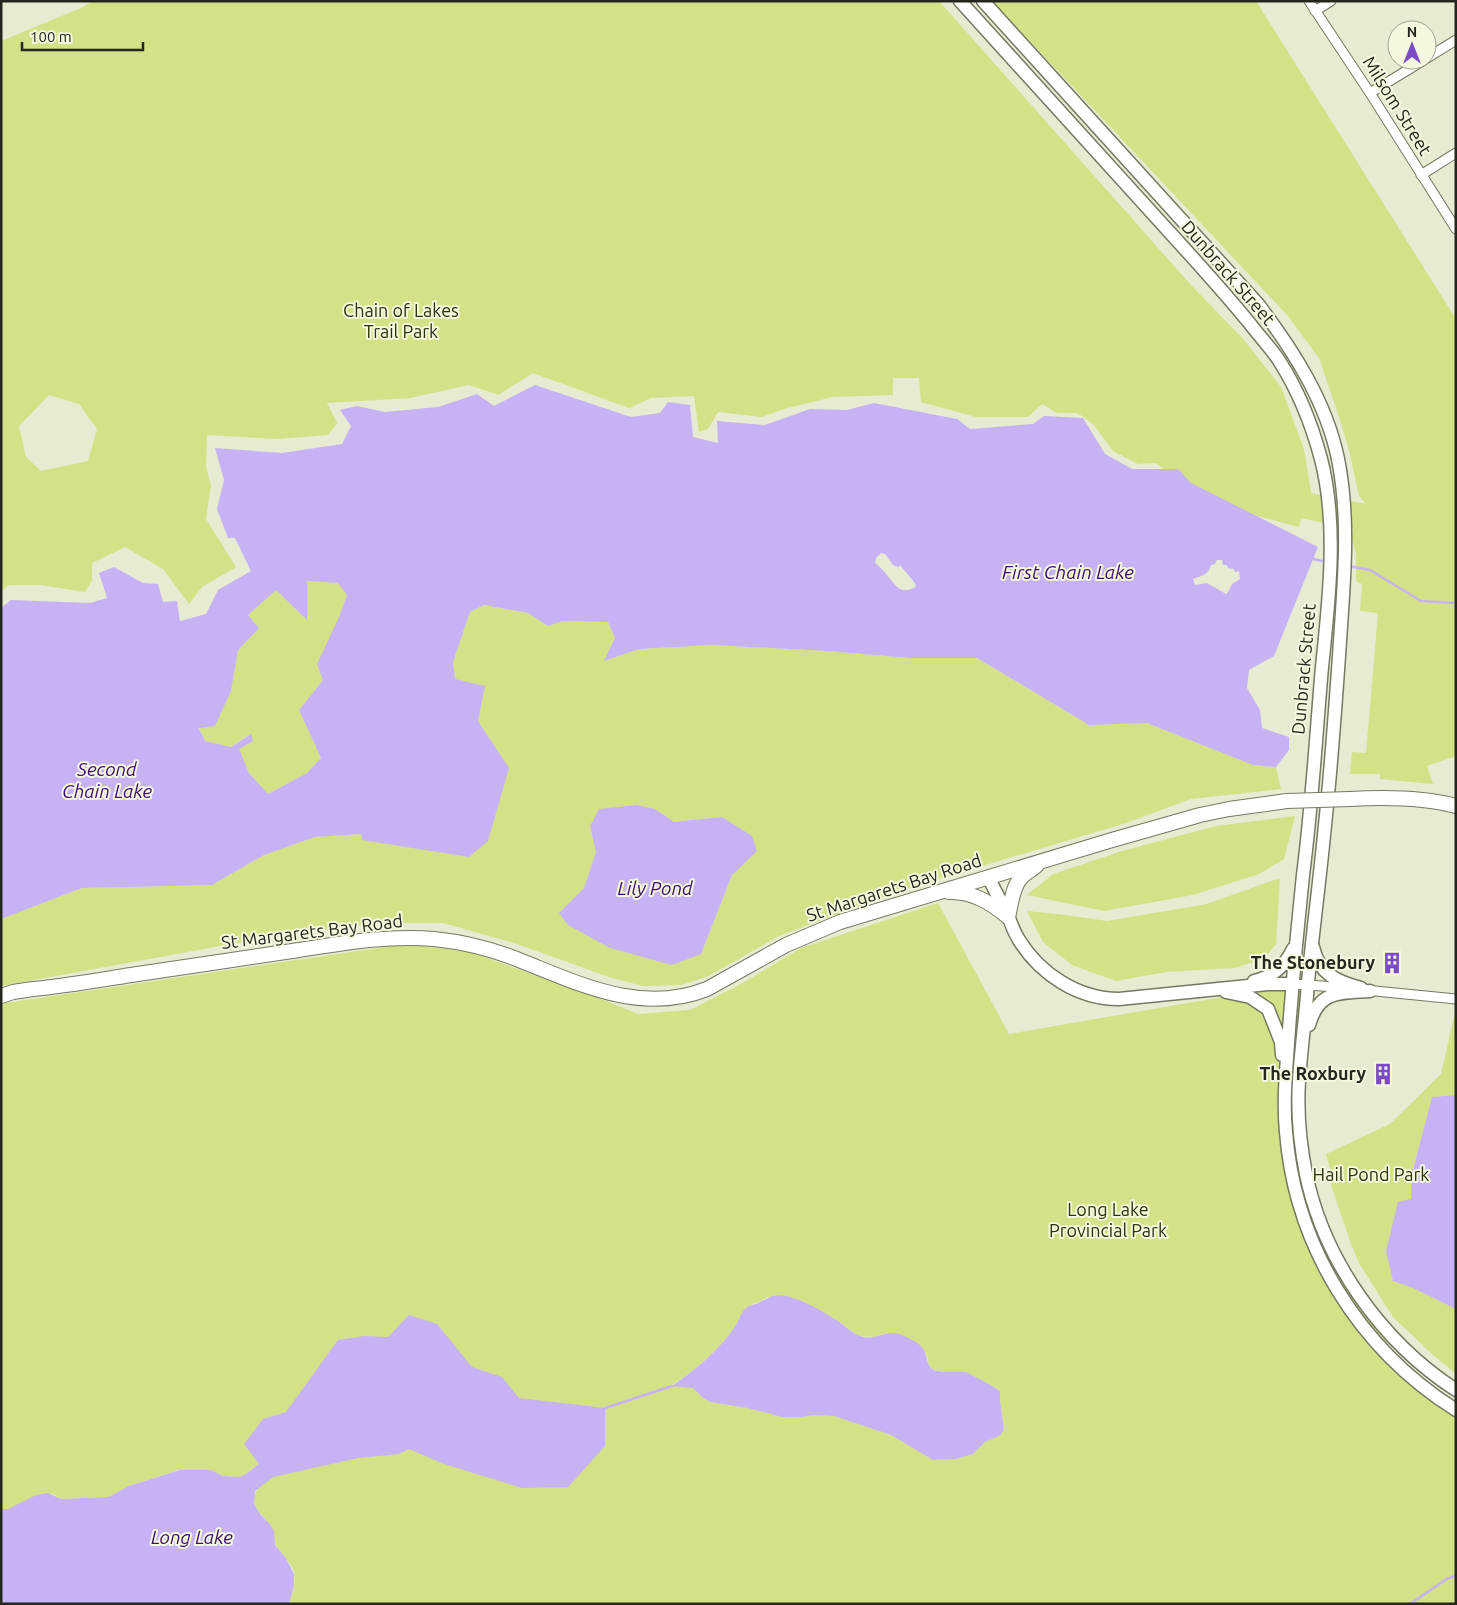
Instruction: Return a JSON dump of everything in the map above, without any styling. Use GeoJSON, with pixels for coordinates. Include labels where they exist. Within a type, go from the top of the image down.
{"type":"FeatureCollection","features":[{"type":"Feature","properties":{"kind":"main road","name":"Dunbrack Street"},"geometry":{"type":"LineString","coordinates":[[960,1],[1234,304],[1279,360],[1306,414],[1321,461],[1329,506],[1330,536],[1327,607],[1312,769],[1309,830],[1296,942],[1286,1078],[1285,1127],[1291,1172],[1303,1216],[1320,1258],[1342,1298],[1380,1347],[1416,1381],[1456,1410]]}},
{"type":"Feature","properties":{"kind":"main road","name":"Dunbrack Street"},"geometry":{"type":"LineString","coordinates":[[983,1],[1258,304],[1286,341],[1317,398],[1331,430],[1338,460],[1345,510],[1346,536],[1329,788],[1312,938],[1299,1081],[1300,1128],[1306,1174],[1312,1196],[1328,1240],[1350,1282],[1377,1320],[1410,1354],[1456,1390]]}},
{"type":"Feature","properties":{"kind":"main road","name":"St Margarets Bay Road"},"geometry":{"type":"LineString","coordinates":[[1,996],[19,991],[378,938],[402,938],[453,942],[487,949],[583,985],[632,998],[674,999],[707,989],[786,945],[840,922],[1200,815],[1287,801],[1379,797],[1456,806]]}},
{"type":"Feature","properties":{"kind":"main road"},"geometry":{"type":"LineString","coordinates":[[1008,917],[1016,887],[1021,878],[1042,861]]}},
{"type":"Feature","properties":{"kind":"main road"},"geometry":{"type":"LineString","coordinates":[[988,877],[1020,940],[1035,961],[1055,978],[1084,993],[1102,998],[1119,999],[1268,984],[1293,984]]}},
{"type":"Feature","properties":{"kind":"main road"},"geometry":{"type":"LineString","coordinates":[[941,893],[958,892],[980,898],[1008,917]]}},
{"type":"Feature","properties":{"kind":"main road"},"geometry":{"type":"LineString","coordinates":[[1312,938],[1315,953],[1327,973],[1342,983],[1370,991]]}},
{"type":"Feature","properties":{"kind":"main road"},"geometry":{"type":"LineString","coordinates":[[1214,989],[1258,980],[1277,971],[1286,961],[1296,942]]}},
{"type":"Feature","properties":{"kind":"main road"},"geometry":{"type":"LineString","coordinates":[[1214,989],[1250,997],[1268,1009],[1281,1042],[1286,1078]]}},
{"type":"Feature","properties":{"kind":"main road"},"geometry":{"type":"LineString","coordinates":[[1303,1044],[1311,1016],[1321,1001],[1329,996],[1341,993],[1370,991]]}},
{"type":"Feature","properties":{"kind":"street","name":"Milsom Street"},"geometry":{"type":"LineString","coordinates":[[1309,1],[1456,229]]}},
{"type":"Feature","properties":{"kind":"street"},"geometry":{"type":"LineString","coordinates":[[1315,11],[1331,1]]}},
{"type":"Feature","properties":{"kind":"street"},"geometry":{"type":"LineString","coordinates":[[1437,52],[1456,40]]}},
{"type":"Feature","properties":{"kind":"street"},"geometry":{"type":"LineString","coordinates":[[1370,93],[1408,70]]}},
{"type":"Feature","properties":{"kind":"street"},"geometry":{"type":"LineString","coordinates":[[1421,175],[1456,153]]}},
{"type":"Feature","properties":{"kind":"street"},"geometry":{"type":"LineString","coordinates":[[1293,984],[1456,999]]}},
{"type":"Feature","properties":{"kind":"green space","name":"Chain of Lakes Trail Park"},"geometry":{"type":"Polygon","coordinates":[[[93,1],[939,1],[1191,285],[1244,340],[1281,387],[1304,449],[1311,493],[1366,504],[1359,496],[1349,450],[1319,358],[1288,316],[992,1],[1256,1],[1456,319],[1456,756],[1427,766],[1433,784],[1380,779],[1380,774],[1350,774],[1352,752],[1366,753],[1378,613],[1360,611],[1362,584],[1356,581],[1356,553],[1352,538],[1353,529],[1301,518],[1299,527],[1243,512],[1171,474],[1156,463],[1138,464],[1113,451],[1094,425],[1077,413],[1057,413],[1042,404],[1028,417],[976,417],[921,402],[919,378],[893,378],[893,395],[833,397],[784,409],[762,417],[718,412],[708,429],[699,432],[694,396],[651,398],[629,408],[533,373],[498,395],[469,385],[410,398],[327,403],[337,423],[328,435],[277,439],[207,435],[206,467],[211,485],[206,519],[236,567],[202,587],[189,604],[163,569],[125,547],[92,563],[92,580],[85,592],[40,585],[9,585],[1,591],[1,41],[81,8],[93,1]],[[49,395],[19,426],[26,457],[41,471],[88,461],[97,429],[79,404],[49,395]]]}},
{"type":"Feature","properties":{"kind":"green space"},"geometry":{"type":"Polygon","coordinates":[[[307,581],[339,583],[347,595],[339,617],[323,680],[299,710],[321,758],[307,773],[268,794],[249,773],[239,749],[250,734],[231,747],[205,741],[199,727],[215,726],[231,690],[238,650],[259,628],[248,615],[276,590],[306,619],[307,581]]]}},
{"type":"Feature","properties":{"kind":"green space"},"geometry":{"type":"Polygon","coordinates":[[[484,605],[528,613],[548,626],[562,621],[608,622],[615,638],[605,661],[639,649],[712,645],[828,651],[910,658],[977,658],[1089,725],[1147,723],[1253,765],[1276,767],[1281,789],[1191,799],[1126,823],[899,891],[779,936],[709,976],[681,985],[643,986],[612,978],[514,943],[443,923],[375,923],[264,938],[1,986],[1,919],[82,888],[212,885],[264,855],[315,837],[361,834],[410,847],[469,857],[509,769],[478,721],[455,679],[453,662],[470,612],[484,605]],[[655,809],[590,826],[596,852],[584,888],[560,913],[701,954],[732,875],[757,850],[722,817],[674,822],[655,809]]]}},
{"type":"Feature","properties":{"kind":"green space"},"geometry":{"type":"Polygon","coordinates":[[[1295,816],[1284,859],[1259,874],[1193,895],[1104,911],[1027,895],[1053,874],[1122,851],[1216,826],[1295,816]]]}},
{"type":"Feature","properties":{"kind":"green space"},"geometry":{"type":"Polygon","coordinates":[[[1280,878],[1276,944],[1264,959],[1234,968],[1166,972],[1116,981],[1072,965],[1043,942],[1027,911],[1107,921],[1207,904],[1280,878]]]}},
{"type":"Feature","properties":{"kind":"green space","name":"Long Lake Provincial Park"},"geometry":{"type":"Polygon","coordinates":[[[938,903],[1009,1034],[1303,983],[1304,1171],[1361,1305],[1389,1346],[1413,1371],[1438,1391],[1456,1402],[1456,1604],[289,1604],[294,1587],[293,1569],[277,1547],[272,1528],[255,1504],[255,1494],[258,1489],[254,1467],[239,1477],[223,1476],[211,1470],[179,1470],[129,1486],[108,1497],[61,1499],[53,1494],[8,1509],[1,1509],[1,1005],[406,944],[471,952],[638,1014],[690,1010],[741,984],[801,948],[938,903]],[[767,1297],[748,1306],[736,1326],[714,1352],[672,1385],[693,1388],[710,1402],[747,1408],[782,1417],[834,1416],[891,1435],[933,1460],[956,1459],[973,1454],[1003,1422],[1000,1392],[996,1388],[974,1376],[933,1370],[925,1352],[916,1342],[909,1338],[888,1333],[875,1337],[858,1336],[840,1322],[803,1301],[767,1297]]]}},
{"type":"Feature","properties":{"kind":"green space","name":"Hail Pond Park"},"geometry":{"type":"Polygon","coordinates":[[[1455,1013],[1456,1095],[1432,1097],[1411,1177],[1411,1199],[1393,1281],[1413,1288],[1456,1309],[1456,1374],[1393,1317],[1359,1263],[1328,1176],[1330,1169],[1326,1154],[1390,1124],[1441,1074],[1455,1013]]]}},
{"type":"Feature","properties":{"kind":"water","name":"First Chain Lake"},"geometry":{"type":"Polygon","coordinates":[[[535,385],[631,417],[660,413],[668,402],[690,405],[693,437],[718,443],[717,421],[765,425],[810,409],[847,410],[874,403],[957,419],[970,429],[1033,424],[1044,416],[1083,418],[1105,454],[1132,469],[1178,469],[1191,483],[1318,547],[1274,656],[1249,670],[1247,688],[1260,710],[1262,728],[1289,737],[1289,750],[1276,767],[1253,765],[1147,723],[1089,725],[977,658],[910,658],[828,651],[712,645],[639,649],[604,661],[615,638],[608,622],[562,621],[548,626],[528,613],[484,605],[470,612],[453,662],[455,679],[485,686],[478,721],[509,768],[488,841],[469,857],[362,840],[361,834],[315,837],[264,855],[212,885],[82,888],[1,919],[1,608],[11,600],[90,603],[107,598],[99,573],[114,567],[143,583],[158,584],[163,602],[177,601],[180,621],[206,614],[218,590],[251,571],[235,538],[228,538],[217,509],[224,480],[215,448],[282,453],[342,444],[351,426],[340,410],[357,406],[385,412],[438,407],[477,394],[494,406],[535,385]],[[881,553],[876,558],[875,563],[898,587],[906,590],[916,587],[915,583],[900,565],[898,567],[893,565],[885,554],[881,553]],[[1217,560],[1215,564],[1211,565],[1206,573],[1193,579],[1195,585],[1207,583],[1226,594],[1232,584],[1240,579],[1239,571],[1235,572],[1234,569],[1223,565],[1222,560],[1217,560]],[[307,581],[307,620],[276,590],[248,615],[259,628],[238,650],[231,691],[215,726],[199,728],[205,741],[231,747],[251,734],[253,741],[239,749],[249,773],[268,794],[307,773],[321,758],[299,710],[323,680],[317,664],[347,595],[338,583],[307,581]]]}},
{"type":"Feature","properties":{"kind":"water","name":"Lily Pond"},"geometry":{"type":"Polygon","coordinates":[[[637,805],[655,809],[674,822],[722,817],[752,836],[757,851],[732,875],[701,954],[672,965],[610,948],[568,925],[559,913],[584,888],[596,852],[590,826],[599,809],[637,805]]]}},
{"type":"Feature","properties":{"kind":"water"},"geometry":{"type":"Polygon","coordinates":[[[1456,1095],[1456,1309],[1413,1288],[1393,1281],[1386,1251],[1398,1202],[1411,1199],[1411,1177],[1432,1097],[1456,1095]]]}},
{"type":"Feature","properties":{"kind":"water"},"geometry":{"type":"Polygon","coordinates":[[[778,1295],[809,1304],[860,1336],[869,1337],[890,1333],[903,1335],[918,1343],[924,1350],[933,1370],[965,1372],[998,1389],[1000,1391],[1003,1422],[1001,1435],[985,1442],[973,1454],[956,1459],[933,1460],[891,1435],[834,1416],[782,1417],[747,1408],[710,1402],[693,1388],[672,1386],[698,1367],[721,1345],[736,1326],[742,1312],[746,1308],[778,1295]]]}},
{"type":"Feature","properties":{"kind":"water","name":"Long Lake"},"geometry":{"type":"Polygon","coordinates":[[[409,1315],[437,1324],[472,1367],[502,1377],[519,1398],[605,1408],[605,1446],[568,1487],[522,1488],[444,1464],[409,1449],[399,1454],[358,1458],[273,1477],[255,1491],[254,1504],[274,1531],[275,1545],[286,1558],[294,1574],[294,1586],[289,1604],[1,1604],[1,1509],[8,1509],[36,1495],[48,1493],[61,1499],[108,1497],[129,1486],[180,1470],[211,1470],[223,1476],[239,1477],[246,1474],[259,1464],[244,1444],[263,1419],[286,1412],[338,1340],[364,1336],[388,1337],[409,1315]]]}},
{"type":"Feature","properties":{"kind":"waterway"},"geometry":{"type":"LineString","coordinates":[[1313,559],[1326,562]]}},
{"type":"Feature","properties":{"kind":"waterway"},"geometry":{"type":"LineString","coordinates":[[1348,566],[1370,570],[1421,601],[1456,603]]}},
{"type":"Feature","properties":{"kind":"waterway"},"geometry":{"type":"LineString","coordinates":[[605,1408],[672,1386]]}},
{"type":"Feature","properties":{"kind":"waterway"},"geometry":{"type":"LineString","coordinates":[[1410,1604],[1448,1578],[1456,1576]]}},
{"type":"Feature","properties":{"kind":"place","name":"The Stonebury"},"geometry":{"type":"Point","coordinates":[1392,963]}},
{"type":"Feature","properties":{"kind":"place","name":"The Roxbury"},"geometry":{"type":"Point","coordinates":[1383,1074]}},
{"type":"Feature","properties":{"kind":"water label","name":"Second Chain Lake"},"geometry":{"type":"Point","coordinates":[107,780]}}]}
